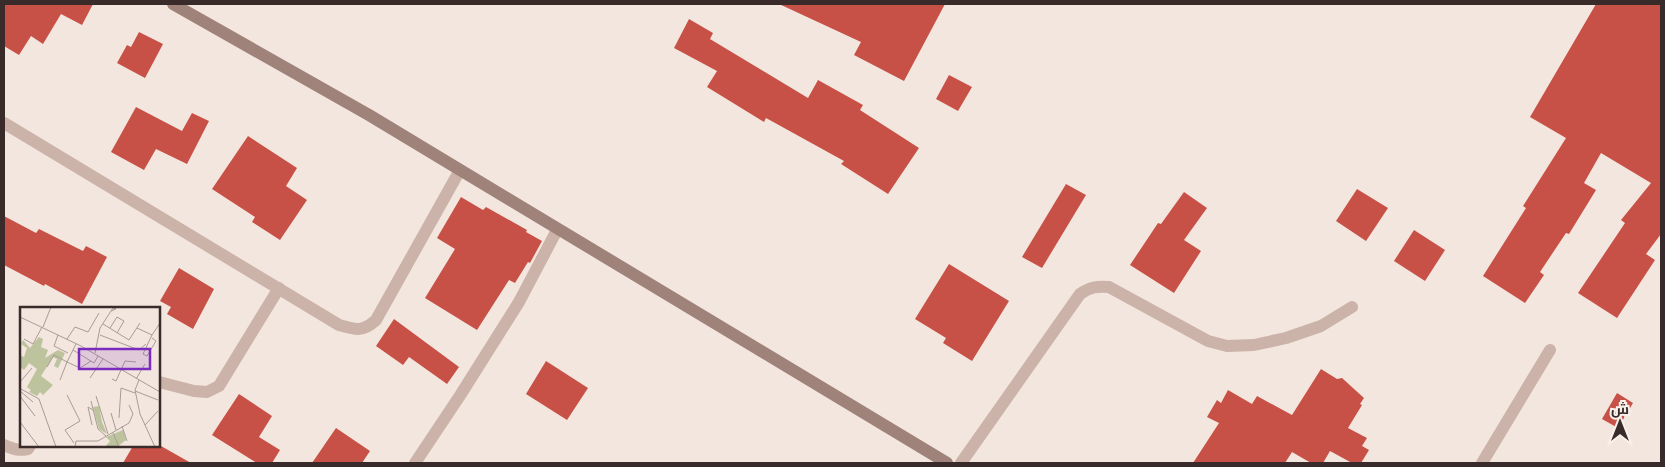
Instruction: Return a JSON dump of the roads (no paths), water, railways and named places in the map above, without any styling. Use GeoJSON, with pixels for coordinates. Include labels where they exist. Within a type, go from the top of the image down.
{"type":"FeatureCollection","features":[{"type":"Feature","properties":{"kind":"street"},"geometry":{"type":"LineString","coordinates":[[173,4],[369,115],[557,230],[947,463]]}},
{"type":"Feature","properties":{"kind":"street"},"geometry":{"type":"LineString","coordinates":[[4,122],[339,325],[353,329],[367,328],[376,320],[460,170]]}},
{"type":"Feature","properties":{"kind":"street"},"geometry":{"type":"LineString","coordinates":[[415,463],[462,394],[519,302],[557,230]]}},
{"type":"Feature","properties":{"kind":"street"},"geometry":{"type":"LineString","coordinates":[[961,463],[1080,294],[1088,289],[1098,286],[1109,288],[1208,341],[1227,346],[1254,345],[1286,338],[1321,326],[1352,306]]}},
{"type":"Feature","properties":{"kind":"street"},"geometry":{"type":"LineString","coordinates":[[160,382],[194,391],[207,392],[219,386],[279,288]]}},
{"type":"Feature","properties":{"kind":"street"},"geometry":{"type":"LineString","coordinates":[[1482,463],[1550,350]]}},
{"type":"Feature","properties":{"kind":"street"},"geometry":{"type":"LineString","coordinates":[[4,445],[20,451],[29,447]]}}]}
